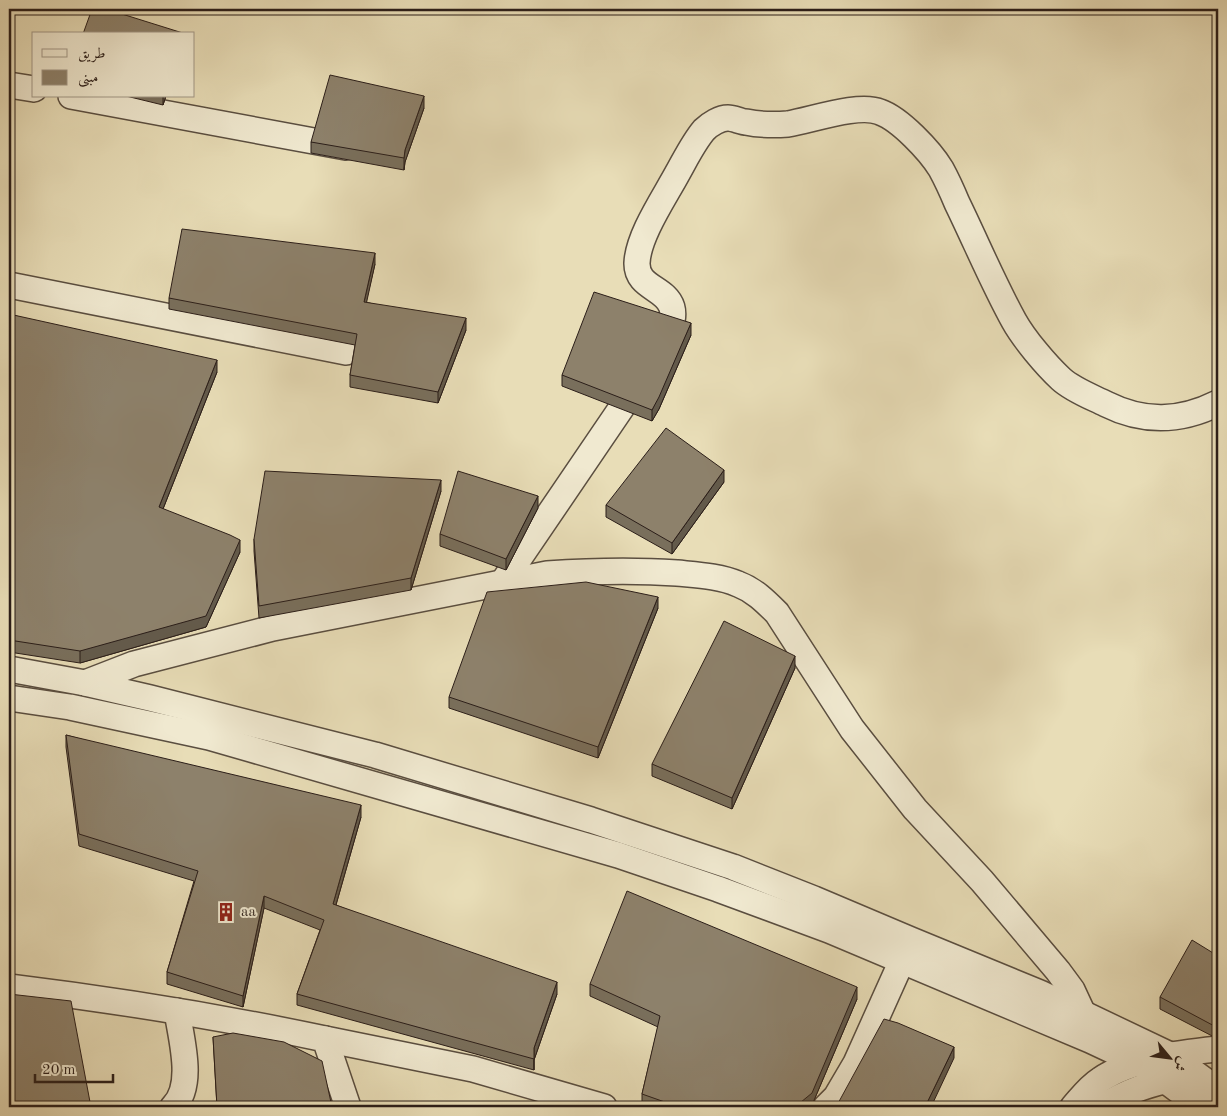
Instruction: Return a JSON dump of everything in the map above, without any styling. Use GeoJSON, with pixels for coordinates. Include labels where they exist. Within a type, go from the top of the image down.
{"type":"FeatureCollection","features":[{"type":"Feature","properties":{"kind":"street"},"geometry":{"type":"LineString","coordinates":[[9,85],[32,90]]}},
{"type":"Feature","properties":{"kind":"street"},"geometry":{"type":"LineString","coordinates":[[82,98],[368,151]]}},
{"type":"Feature","properties":{"kind":"street"},"geometry":{"type":"LineString","coordinates":[[504,582],[660,351],[671,331],[675,315],[671,302],[641,276],[637,265],[641,246],[650,222],[704,130],[714,122],[728,118],[745,122],[780,125],[860,109],[878,110],[894,118],[911,133],[940,167],[1015,323],[1044,362],[1063,381],[1122,412],[1143,416],[1166,419],[1185,415],[1218,403]]}},
{"type":"Feature","properties":{"kind":"street"},"geometry":{"type":"LineString","coordinates":[[9,285],[346,352]]}},
{"type":"Feature","properties":{"kind":"street"},"geometry":{"type":"LineString","coordinates":[[85,683],[134,664],[263,630],[547,574],[637,570],[693,574],[736,583],[762,597],[777,613],[837,707],[880,766],[915,809],[982,881],[1058,971],[1072,990],[1084,1014],[1090,1040]]}},
{"type":"Feature","properties":{"kind":"street"},"geometry":{"type":"LineString","coordinates":[[9,669],[85,683],[150,698],[375,755],[591,820],[732,867],[814,899],[906,951],[1139,1063],[1201,1107]]}},
{"type":"Feature","properties":{"kind":"street"},"geometry":{"type":"LineString","coordinates":[[9,698],[88,710],[209,737],[600,850],[780,912],[1040,993],[1170,1055],[1212,1080]]}},
{"type":"Feature","properties":{"kind":"street"},"geometry":{"type":"LineString","coordinates":[[826,1107],[836,1097],[853,1069],[906,951]]}},
{"type":"Feature","properties":{"kind":"street"},"geometry":{"type":"LineString","coordinates":[[9,987],[92,997],[256,1025],[473,1069],[604,1107]]}},
{"type":"Feature","properties":{"kind":"street"},"geometry":{"type":"LineString","coordinates":[[173,1107],[186,1082],[177,1011]]}},
{"type":"Feature","properties":{"kind":"street"},"geometry":{"type":"LineString","coordinates":[[325,1040],[348,1107]]}},
{"type":"Feature","properties":{"kind":"street"},"geometry":{"type":"LineString","coordinates":[[1073,1107],[1099,1080],[1113,1073],[1139,1063],[1170,1055],[1218,1049]]}},
{"type":"Feature","properties":{"kind":"street"},"geometry":{"type":"LineString","coordinates":[[1102,1107],[1128,1092],[1166,1081],[1212,1080]]}},
{"type":"Feature","properties":{"kind":"building"},"geometry":{"type":"Polygon","coordinates":[[[92,9],[106,9],[180,32],[84,32],[92,9]]]}},
{"type":"Feature","properties":{"kind":"building"},"geometry":{"type":"Polygon","coordinates":[[[330,75],[424,96],[405,150],[404,158],[311,142],[330,75]]]}},
{"type":"Feature","properties":{"kind":"building"},"geometry":{"type":"Polygon","coordinates":[[[182,229],[375,253],[364,302],[466,318],[438,392],[350,375],[357,334],[169,298],[182,229]]]}},
{"type":"Feature","properties":{"kind":"building"},"geometry":{"type":"Polygon","coordinates":[[[594,292],[691,323],[652,410],[562,375],[594,292]]]}},
{"type":"Feature","properties":{"kind":"building"},"geometry":{"type":"Polygon","coordinates":[[[9,314],[217,360],[159,507],[240,540],[206,616],[80,651],[9,640],[9,314]]]}},
{"type":"Feature","properties":{"kind":"building"},"geometry":{"type":"Polygon","coordinates":[[[666,428],[724,470],[672,543],[606,505],[666,428]]]}},
{"type":"Feature","properties":{"kind":"building"},"geometry":{"type":"Polygon","coordinates":[[[265,471],[441,480],[411,578],[259,606],[254,539],[265,471]]]}},
{"type":"Feature","properties":{"kind":"building"},"geometry":{"type":"Polygon","coordinates":[[[458,471],[538,496],[506,559],[440,534],[458,471]]]}},
{"type":"Feature","properties":{"kind":"building"},"geometry":{"type":"Polygon","coordinates":[[[586,582],[658,597],[598,747],[449,697],[487,592],[586,582]]]}},
{"type":"Feature","properties":{"kind":"building"},"geometry":{"type":"Polygon","coordinates":[[[724,621],[795,656],[732,798],[652,764],[724,621]]]}},
{"type":"Feature","properties":{"kind":"building","name":"aa"},"geometry":{"type":"Polygon","coordinates":[[[66,735],[361,805],[333,904],[557,982],[534,1048],[534,1059],[297,994],[324,920],[264,896],[243,996],[167,972],[198,871],[79,834],[66,735]]]}},
{"type":"Feature","properties":{"kind":"building"},"geometry":{"type":"Polygon","coordinates":[[[627,891],[857,987],[812,1093],[795,1107],[679,1107],[642,1094],[660,1016],[590,984],[627,891]]]}},
{"type":"Feature","properties":{"kind":"building"},"geometry":{"type":"Polygon","coordinates":[[[1192,940],[1218,956],[1218,1028],[1160,997],[1192,940]]]}},
{"type":"Feature","properties":{"kind":"building"},"geometry":{"type":"Polygon","coordinates":[[[9,994],[71,1001],[90,1102],[71,1107],[12,1107],[9,1093],[9,994]]]}},
{"type":"Feature","properties":{"kind":"building"},"geometry":{"type":"Polygon","coordinates":[[[884,1019],[954,1047],[925,1107],[836,1107],[884,1019]]]}},
{"type":"Feature","properties":{"kind":"building"},"geometry":{"type":"Polygon","coordinates":[[[233,1033],[284,1042],[322,1061],[332,1107],[217,1107],[213,1037],[233,1033]]]}},
{"type":"Feature","properties":{"kind":"place","name":"aa"},"geometry":{"type":"Point","coordinates":[226,912]}}]}
